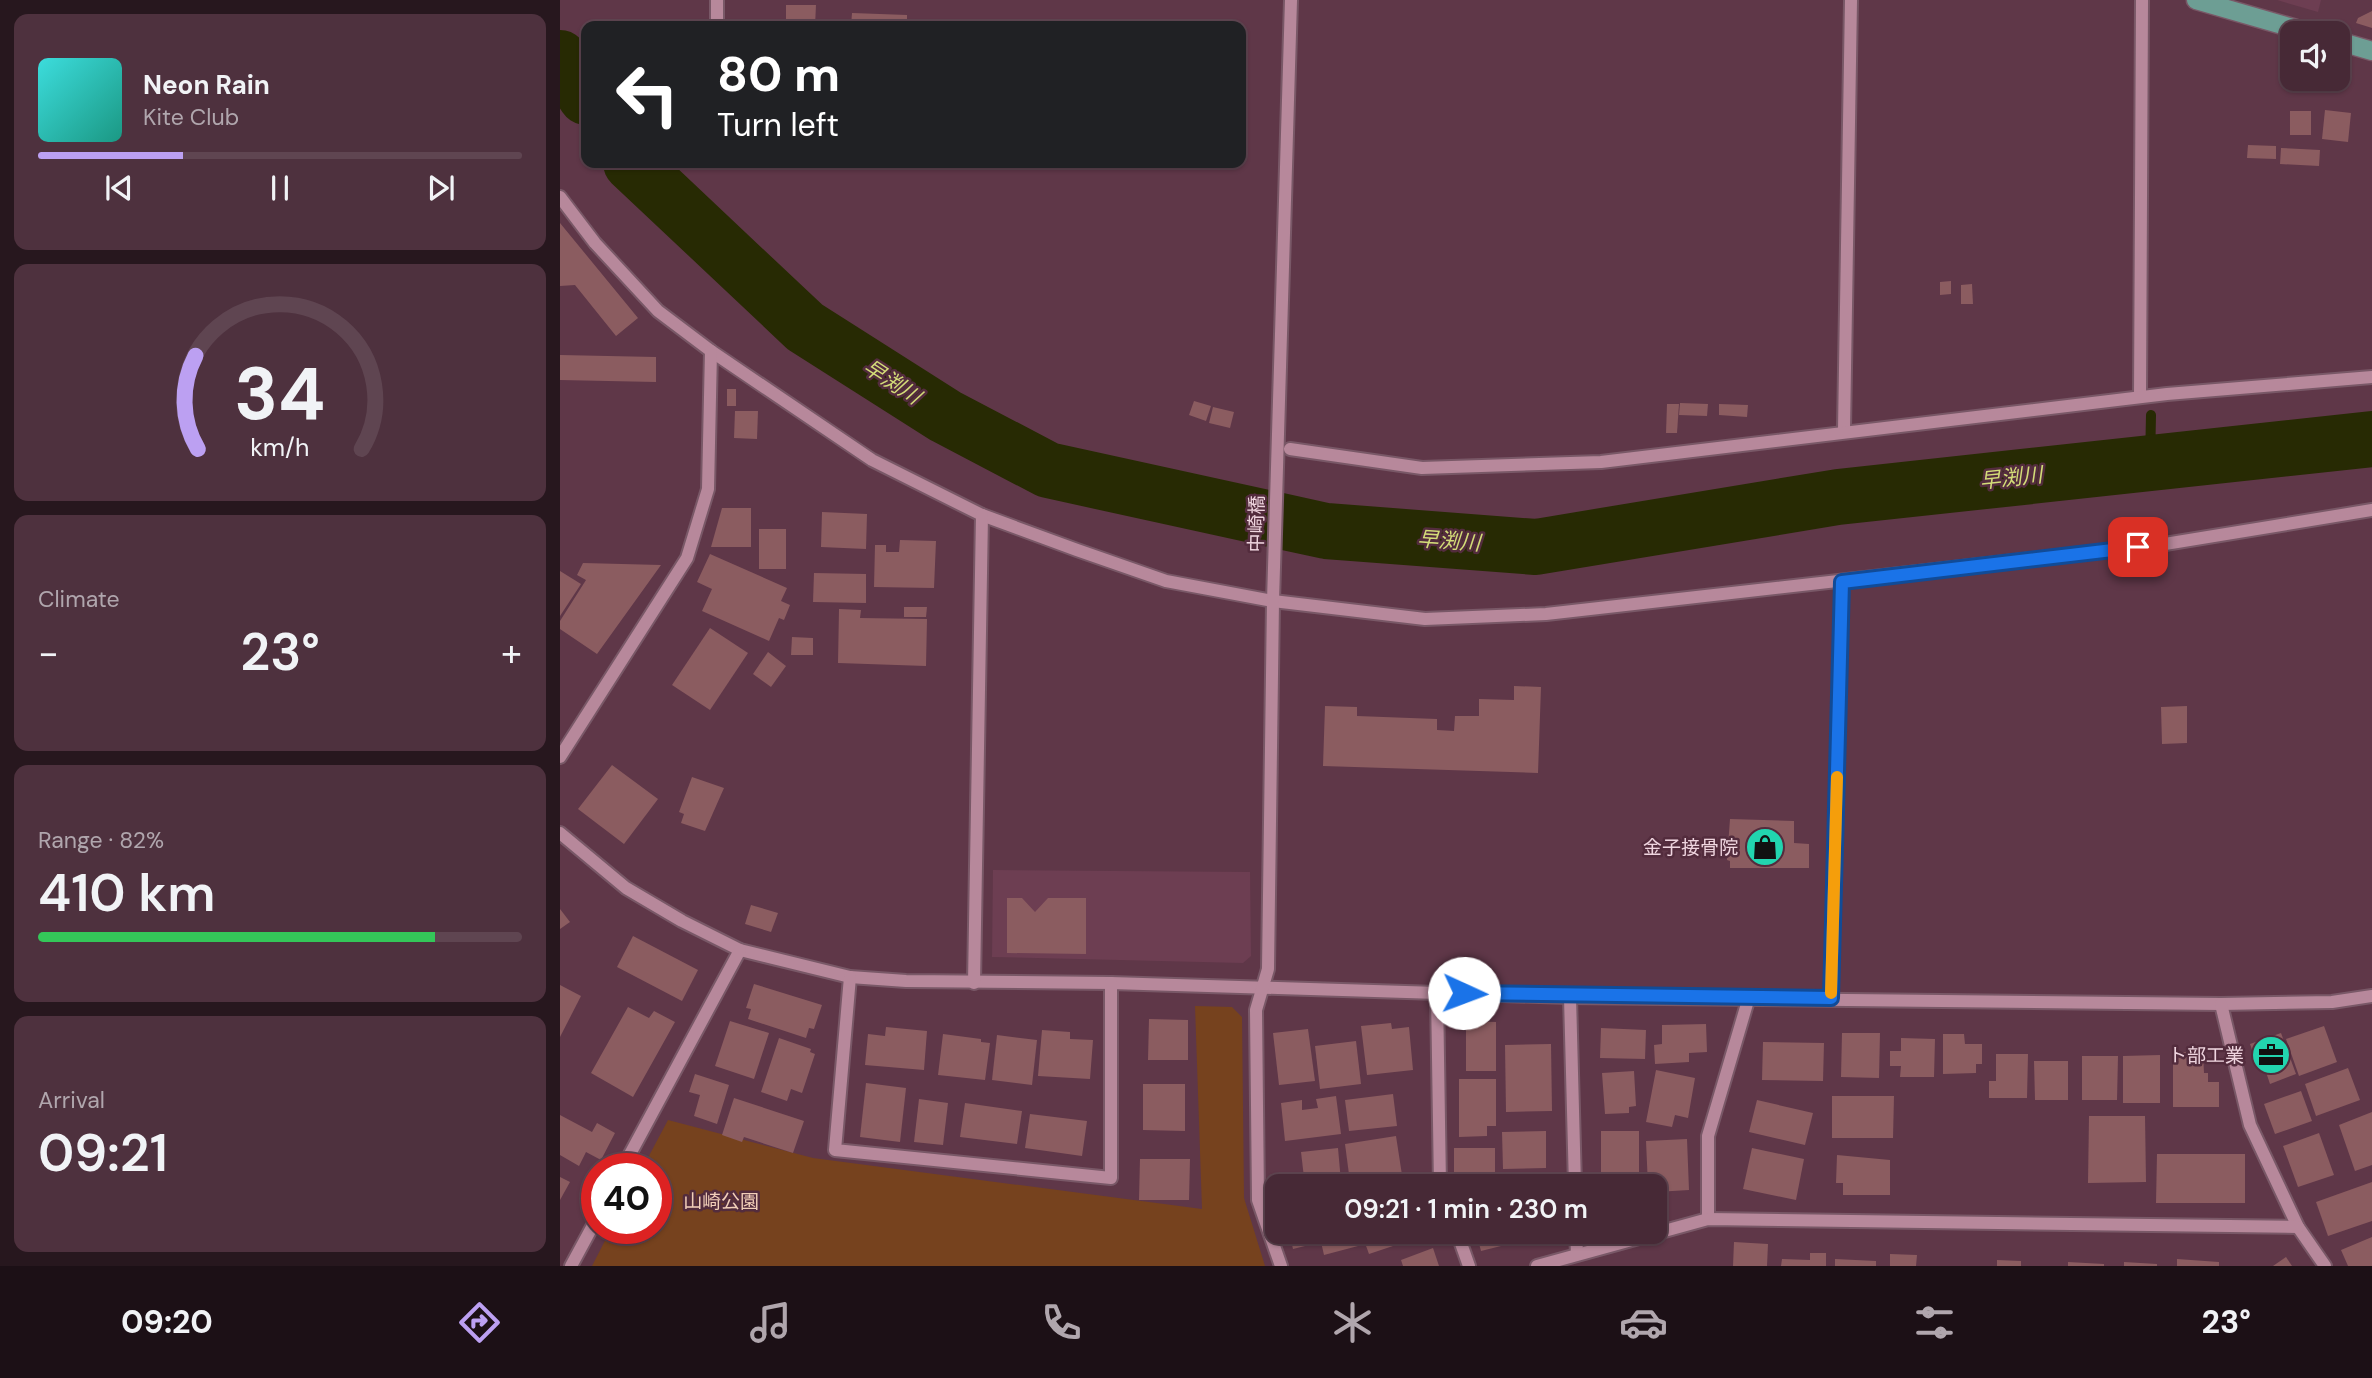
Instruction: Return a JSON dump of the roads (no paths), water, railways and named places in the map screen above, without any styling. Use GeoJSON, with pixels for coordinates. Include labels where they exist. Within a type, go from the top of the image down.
{"type":"FeatureCollection","features":[{"type":"Feature","properties":{"kind":"main road"},"geometry":{"type":"LineString","coordinates":[[2196,0],[2280,24]]}},
{"type":"Feature","properties":{"kind":"main road"},"geometry":{"type":"LineString","coordinates":[[2350,45],[2372,51]]}},
{"type":"Feature","properties":{"kind":"street"},"geometry":{"type":"LineString","coordinates":[[717,0],[717,21]]}},
{"type":"Feature","properties":{"kind":"street","name":"中崎橋"},"geometry":{"type":"LineString","coordinates":[[1281,1266],[1258,1200],[1255,1010],[1268,969],[1273,601],[1284,448],[1291,0]]}},
{"type":"Feature","properties":{"kind":"street"},"geometry":{"type":"LineString","coordinates":[[1844,430],[1851,0]]}},
{"type":"Feature","properties":{"kind":"street"},"geometry":{"type":"LineString","coordinates":[[2140,397],[2142,0]]}},
{"type":"Feature","properties":{"kind":"street"},"geometry":{"type":"LineString","coordinates":[[560,197],[594,243],[658,311],[711,351],[872,460],[982,515],[1166,582],[1273,601],[1425,619],[1546,614],[2165,544],[2372,510]]}},
{"type":"Feature","properties":{"kind":"street"},"geometry":{"type":"LineString","coordinates":[[560,757],[687,558],[708,489],[711,351]]}},
{"type":"Feature","properties":{"kind":"street"},"geometry":{"type":"LineString","coordinates":[[1284,448],[1422,468],[1587,462],[2140,397],[2372,377]]}},
{"type":"Feature","properties":{"kind":"street"},"geometry":{"type":"LineString","coordinates":[[974,983],[982,515]]}},
{"type":"Feature","properties":{"kind":"street"},"geometry":{"type":"LineString","coordinates":[[1831,998],[1842,582]]}},
{"type":"Feature","properties":{"kind":"street"},"geometry":{"type":"LineString","coordinates":[[560,833],[626,888],[682,921],[740,950],[850,977],[974,983],[1111,983],[1570,997],[2221,1004],[2332,1002],[2372,996]]}},
{"type":"Feature","properties":{"kind":"street"},"geometry":{"type":"LineString","coordinates":[[631,1153],[740,950]]}},
{"type":"Feature","properties":{"kind":"street"},"geometry":{"type":"LineString","coordinates":[[850,977],[835,1150],[1111,1178],[1111,983]]}},
{"type":"Feature","properties":{"kind":"street"},"geometry":{"type":"LineString","coordinates":[[1437,993],[1440,1174]]}},
{"type":"Feature","properties":{"kind":"street"},"geometry":{"type":"LineString","coordinates":[[1570,997],[1575,1174]]}},
{"type":"Feature","properties":{"kind":"street"},"geometry":{"type":"LineString","coordinates":[[1709,1219],[1708,1136],[1749,997]]}},
{"type":"Feature","properties":{"kind":"street"},"geometry":{"type":"LineString","coordinates":[[2221,1004],[2250,1125],[2298,1227],[2325,1266]]}},
{"type":"Feature","properties":{"kind":"street"},"geometry":{"type":"LineString","coordinates":[[1537,1266],[1709,1219],[2298,1227]]}},
{"type":"Feature","properties":{"kind":"street"},"geometry":{"type":"LineString","coordinates":[[571,1266],[583,1244]]}},
{"type":"Feature","properties":{"kind":"street"},"geometry":{"type":"LineString","coordinates":[[1461,1244],[1469,1266]]}},
{"type":"Feature","properties":{"kind":"street"},"geometry":{"type":"LineString","coordinates":[[1577,1244],[1577,1254]]}},
{"type":"Feature","properties":{"kind":"waterway","name":"早渕川"},"geometry":{"type":"LineString","coordinates":[[560,58],[581,90]]}},
{"type":"Feature","properties":{"kind":"waterway","name":"早渕川"},"geometry":{"type":"LineString","coordinates":[[636,168],[805,327],[945,416],[1048,470],[1326,531],[1536,547],[1838,497],[2372,439]]}},
{"type":"Feature","properties":{"kind":"waterway"},"geometry":{"type":"LineString","coordinates":[[2150,463],[2151,415]]}},
{"type":"Feature","properties":{"kind":"place","name":"金子接骨院"},"geometry":{"type":"Point","coordinates":[1765,847]}},
{"type":"Feature","properties":{"kind":"place","name":"ト部工業"},"geometry":{"type":"Point","coordinates":[2271,1055]}},
{"type":"Feature","properties":{"kind":"park label","name":"山崎公園"},"geometry":{"type":"Point","coordinates":[721,1201]}}]}
